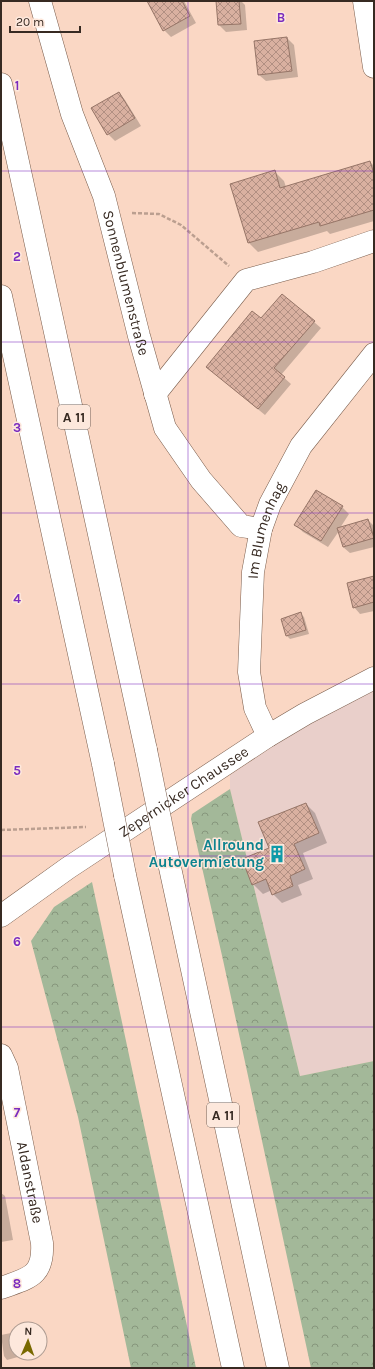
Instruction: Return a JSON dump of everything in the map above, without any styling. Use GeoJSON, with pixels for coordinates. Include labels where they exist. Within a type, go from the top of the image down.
{"type":"FeatureCollection","features":[{"type":"Feature","properties":{"kind":"main road","name":"Sonnenblumenstraße"},"geometry":{"type":"LineString","coordinates":[[40,1],[72,114],[104,196],[139,336],[165,428],[201,480],[241,526],[261,529]]}},
{"type":"Feature","properties":{"kind":"main road"},"geometry":{"type":"LineString","coordinates":[[364,1],[374,68]]}},
{"type":"Feature","properties":{"kind":"main road","name":"A 11"},"geometry":{"type":"LineString","coordinates":[[1,84],[146,750],[278,1368]]}},
{"type":"Feature","properties":{"kind":"main road"},"geometry":{"type":"LineString","coordinates":[[155,394],[246,280],[313,262],[374,240]]}},
{"type":"Feature","properties":{"kind":"main road"},"geometry":{"type":"LineString","coordinates":[[1,296],[233,1368]]}},
{"type":"Feature","properties":{"kind":"main road","name":"Im Blumenhag"},"geometry":{"type":"LineString","coordinates":[[268,736],[255,708],[249,672],[253,572],[261,529],[270,504],[302,446],[374,354]]}},
{"type":"Feature","properties":{"kind":"main road","name":"Zepernicker Chaussee"},"geometry":{"type":"LineString","coordinates":[[1,916],[68,868],[268,736],[305,714],[374,678]]}},
{"type":"Feature","properties":{"kind":"main road","name":"Aldanstraße"},"geometry":{"type":"LineString","coordinates":[[1,1055],[7,1068],[42,1243],[42,1256],[40,1266],[32,1275],[1,1288]]}},
{"type":"Feature","properties":{"kind":"path"},"geometry":{"type":"LineString","coordinates":[[109,217],[136,212],[159,214],[180,224],[246,280]]}},
{"type":"Feature","properties":{"kind":"path"},"geometry":{"type":"LineString","coordinates":[[1,830],[86,827]]}},
{"type":"Feature","properties":{"kind":"shaded area"},"geometry":{"type":"Polygon","coordinates":[[[374,686],[374,1061],[300,1076],[230,789],[230,775],[313,720],[374,686]]]}},
{"type":"Feature","properties":{"kind":"green space"},"geometry":{"type":"Polygon","coordinates":[[[230,789],[300,1076],[374,1061],[374,1368],[311,1368],[191,819],[192,814],[230,789]]]}},
{"type":"Feature","properties":{"kind":"green space"},"geometry":{"type":"Polygon","coordinates":[[[92,882],[196,1368],[131,1368],[78,1117],[31,941],[54,907],[92,882]]]}},
{"type":"Feature","properties":{"kind":"building"},"geometry":{"type":"Polygon","coordinates":[[[147,1],[182,1],[190,16],[163,31],[147,1]]]}},
{"type":"Feature","properties":{"kind":"building"},"geometry":{"type":"Polygon","coordinates":[[[216,1],[239,1],[241,24],[218,25],[216,1]]]}},
{"type":"Feature","properties":{"kind":"building"},"geometry":{"type":"Polygon","coordinates":[[[287,37],[292,71],[258,75],[254,41],[287,37]]]}},
{"type":"Feature","properties":{"kind":"building"},"geometry":{"type":"Polygon","coordinates":[[[119,92],[135,118],[107,135],[91,108],[119,92]]]}},
{"type":"Feature","properties":{"kind":"building"},"geometry":{"type":"Polygon","coordinates":[[[370,161],[374,174],[374,210],[320,226],[319,222],[248,243],[230,184],[275,170],[280,188],[370,161]]]}},
{"type":"Feature","properties":{"kind":"building"},"geometry":{"type":"Polygon","coordinates":[[[282,294],[315,321],[274,368],[285,377],[258,409],[206,367],[252,311],[261,318],[282,294]]]}},
{"type":"Feature","properties":{"kind":"building"},"geometry":{"type":"Polygon","coordinates":[[[316,490],[343,506],[321,541],[294,525],[316,490]]]}},
{"type":"Feature","properties":{"kind":"building"},"geometry":{"type":"Polygon","coordinates":[[[368,519],[374,538],[343,547],[337,528],[368,519]]]}},
{"type":"Feature","properties":{"kind":"building"},"geometry":{"type":"Polygon","coordinates":[[[374,576],[374,602],[353,608],[347,583],[374,576]]]}},
{"type":"Feature","properties":{"kind":"building"},"geometry":{"type":"Polygon","coordinates":[[[301,612],[306,630],[286,636],[281,619],[301,612]]]}},
{"type":"Feature","properties":{"kind":"building","name":"Allround Autovermietung"},"geometry":{"type":"Polygon","coordinates":[[[306,803],[319,833],[294,844],[305,869],[290,876],[293,886],[272,895],[266,879],[252,885],[242,859],[269,848],[258,822],[306,803]]]}},
{"type":"Feature","properties":{"kind":"place","name":"Allround Autovermietung"},"geometry":{"type":"Point","coordinates":[277,854]}}]}
